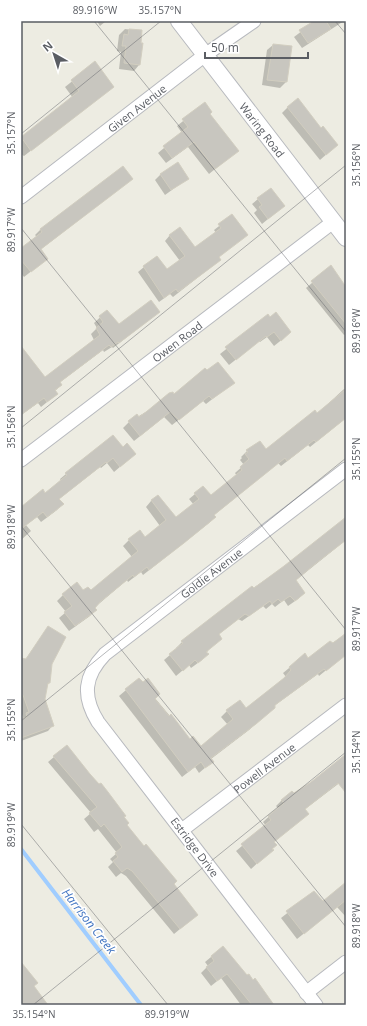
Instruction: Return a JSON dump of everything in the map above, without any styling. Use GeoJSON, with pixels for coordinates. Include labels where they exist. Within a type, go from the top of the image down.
{"type":"FeatureCollection","features":[{"type":"Feature","properties":{"kind":"street","name":"Waring Road"},"geometry":{"type":"LineString","coordinates":[[179,21],[346,238]]}},
{"type":"Feature","properties":{"kind":"street","name":"Given Avenue"},"geometry":{"type":"LineString","coordinates":[[21,197],[205,55],[254,21]]}},
{"type":"Feature","properties":{"kind":"street","name":"Owen Road"},"geometry":{"type":"LineString","coordinates":[[21,460],[333,222]]}},
{"type":"Feature","properties":{"kind":"street","name":"Goldie Avenue"},"geometry":{"type":"LineString","coordinates":[[88,685],[95,666],[106,654],[346,469]]}},
{"type":"Feature","properties":{"kind":"street","name":"Estridge Drive"},"geometry":{"type":"LineString","coordinates":[[88,685],[89,706],[98,722],[316,1005]]}},
{"type":"Feature","properties":{"kind":"street","name":"Powell Avenue"},"geometry":{"type":"LineString","coordinates":[[182,830],[346,705]]}},
{"type":"Feature","properties":{"kind":"street"},"geometry":{"type":"LineString","coordinates":[[306,993],[346,962]]}},
{"type":"Feature","properties":{"kind":"building"},"geometry":{"type":"Polygon","coordinates":[[[314,21],[326,21],[331,29],[308,43],[299,30],[314,21]]]}},
{"type":"Feature","properties":{"kind":"building"},"geometry":{"type":"Polygon","coordinates":[[[129,29],[142,30],[141,43],[143,43],[140,65],[124,63],[126,46],[122,46],[124,34],[128,35],[129,29]]]}},
{"type":"Feature","properties":{"kind":"building"},"geometry":{"type":"Polygon","coordinates":[[[273,44],[292,46],[287,82],[267,80],[273,44]]]}},
{"type":"Feature","properties":{"kind":"building"},"geometry":{"type":"Polygon","coordinates":[[[95,61],[114,87],[31,151],[21,137],[79,91],[71,80],[95,61]]]}},
{"type":"Feature","properties":{"kind":"building"},"geometry":{"type":"Polygon","coordinates":[[[298,98],[321,128],[323,126],[338,145],[326,155],[287,107],[298,98]]]}},
{"type":"Feature","properties":{"kind":"building"},"geometry":{"type":"Polygon","coordinates":[[[205,102],[212,112],[210,114],[239,151],[215,169],[194,142],[172,158],[163,146],[188,127],[182,119],[205,102]]]}},
{"type":"Feature","properties":{"kind":"building"},"geometry":{"type":"Polygon","coordinates":[[[178,162],[189,179],[171,190],[160,174],[178,162]]]}},
{"type":"Feature","properties":{"kind":"building"},"geometry":{"type":"Polygon","coordinates":[[[123,166],[133,179],[41,249],[48,259],[31,272],[21,260],[21,248],[42,232],[40,229],[123,166]]]}},
{"type":"Feature","properties":{"kind":"building"},"geometry":{"type":"Polygon","coordinates":[[[271,188],[285,206],[268,219],[259,207],[262,205],[257,198],[271,188]]]}},
{"type":"Feature","properties":{"kind":"building"},"geometry":{"type":"Polygon","coordinates":[[[232,214],[248,235],[219,257],[221,260],[178,292],[176,289],[164,298],[143,266],[157,256],[167,269],[185,256],[169,235],[180,227],[195,247],[221,228],[218,224],[232,214]]]}},
{"type":"Feature","properties":{"kind":"building"},"geometry":{"type":"Polygon","coordinates":[[[331,265],[346,287],[346,324],[311,281],[331,265]]]}},
{"type":"Feature","properties":{"kind":"building"},"geometry":{"type":"Polygon","coordinates":[[[151,300],[160,312],[119,343],[118,342],[111,347],[109,345],[60,382],[62,385],[55,390],[58,394],[47,402],[44,398],[21,415],[21,346],[45,377],[100,335],[96,328],[103,322],[99,316],[107,310],[119,324],[151,300]]]}},
{"type":"Feature","properties":{"kind":"building"},"geometry":{"type":"Polygon","coordinates":[[[276,312],[291,332],[281,341],[274,332],[267,337],[266,336],[236,360],[225,347],[268,314],[270,317],[276,312]]]}},
{"type":"Feature","properties":{"kind":"building"},"geometry":{"type":"Polygon","coordinates":[[[218,362],[235,383],[212,399],[209,396],[179,420],[170,412],[140,436],[128,421],[137,414],[139,417],[169,393],[173,392],[174,394],[205,368],[207,370],[218,362]]]}},
{"type":"Feature","properties":{"kind":"building"},"geometry":{"type":"Polygon","coordinates":[[[346,389],[346,418],[316,442],[314,440],[287,461],[285,458],[214,515],[216,517],[149,570],[147,567],[134,577],[133,575],[100,602],[95,608],[97,610],[75,626],[64,612],[72,606],[62,594],[77,582],[83,590],[88,587],[91,590],[138,551],[128,539],[140,530],[145,537],[166,520],[151,500],[158,495],[176,517],[199,499],[194,493],[203,486],[211,495],[242,470],[240,467],[249,459],[245,454],[248,452],[246,450],[260,441],[266,449],[315,410],[317,413],[346,389]]]}},
{"type":"Feature","properties":{"kind":"building"},"geometry":{"type":"Polygon","coordinates":[[[113,435],[123,447],[127,443],[136,454],[120,467],[113,458],[107,463],[106,462],[59,499],[64,504],[47,517],[43,512],[21,529],[21,507],[43,489],[45,493],[67,475],[65,473],[113,435]]]}},
{"type":"Feature","properties":{"kind":"building"},"geometry":{"type":"Polygon","coordinates":[[[346,517],[346,540],[296,580],[305,593],[295,601],[290,596],[281,602],[278,599],[272,604],[270,601],[249,616],[245,614],[219,634],[222,639],[206,652],[209,654],[198,663],[195,660],[183,671],[169,654],[183,643],[181,641],[252,586],[254,588],[284,566],[346,517]]]}},
{"type":"Feature","properties":{"kind":"building"},"geometry":{"type":"Polygon","coordinates":[[[48,626],[66,637],[52,664],[50,683],[48,683],[45,699],[54,726],[21,738],[21,719],[27,717],[26,713],[29,712],[23,695],[21,695],[21,658],[26,659],[48,626]]]}},
{"type":"Feature","properties":{"kind":"building"},"geometry":{"type":"Polygon","coordinates":[[[346,633],[346,655],[326,671],[324,669],[275,705],[275,708],[256,724],[211,758],[214,762],[205,768],[201,762],[188,772],[125,689],[139,678],[143,682],[148,678],[160,694],[155,699],[169,716],[171,714],[190,739],[193,736],[201,746],[233,719],[226,710],[240,700],[246,708],[284,678],[291,670],[289,667],[305,653],[308,658],[330,641],[333,643],[346,633]]]}},
{"type":"Feature","properties":{"kind":"building"},"geometry":{"type":"Polygon","coordinates":[[[67,745],[90,774],[99,784],[101,783],[126,816],[124,817],[129,823],[127,825],[144,846],[146,844],[177,881],[174,884],[198,915],[180,929],[132,871],[127,868],[122,872],[113,861],[118,857],[115,853],[122,847],[104,824],[101,827],[89,813],[97,807],[53,756],[67,745]]]}},
{"type":"Feature","properties":{"kind":"building"},"geometry":{"type":"Polygon","coordinates":[[[346,754],[346,793],[338,783],[305,809],[309,814],[274,842],[277,845],[272,849],[274,850],[257,864],[241,844],[271,820],[268,816],[284,803],[281,800],[292,791],[294,793],[311,782],[346,754]]]}},
{"type":"Feature","properties":{"kind":"building"},"geometry":{"type":"Polygon","coordinates":[[[346,882],[346,900],[304,934],[286,911],[314,891],[323,901],[346,882]]]}},
{"type":"Feature","properties":{"kind":"building"},"geometry":{"type":"Polygon","coordinates":[[[223,946],[247,975],[249,974],[253,980],[255,978],[274,1005],[252,1005],[227,974],[217,981],[206,967],[214,961],[211,956],[223,946]]]}},
{"type":"Feature","properties":{"kind":"building"},"geometry":{"type":"Polygon","coordinates":[[[21,962],[38,983],[34,986],[48,1005],[21,1005],[21,962]]]}},
{"type":"Feature","properties":{"kind":"waterway","name":"Harrison Creek"},"geometry":{"type":"LineString","coordinates":[[21,849],[141,1005]]}}]}
